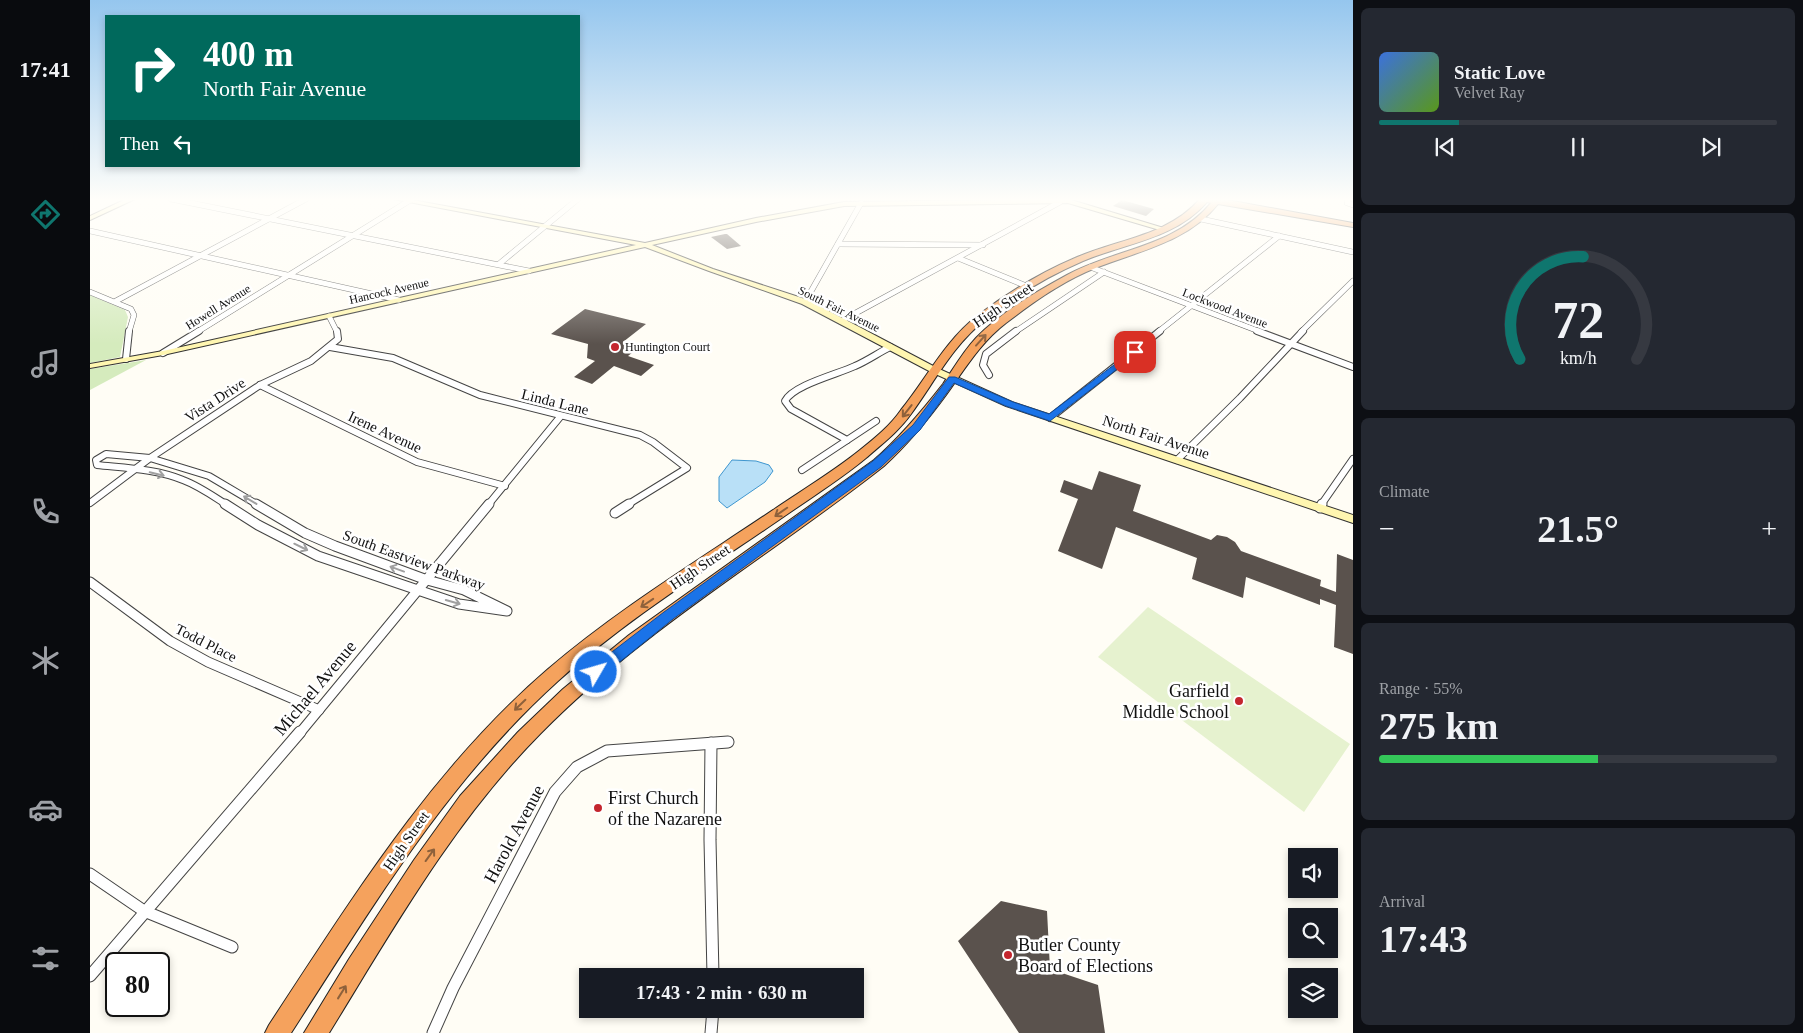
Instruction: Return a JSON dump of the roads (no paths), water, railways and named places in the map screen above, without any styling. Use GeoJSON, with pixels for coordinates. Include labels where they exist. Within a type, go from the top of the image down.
{"type":"FeatureCollection","features":[{"type":"Feature","properties":{"kind":"highway","name":"High Street"},"geometry":{"type":"LineString","coordinates":[[277,1033],[400,846],[456,774],[492,733],[550,676],[603,634],[866,452],[901,418],[934,370],[969,327],[1028,287],[1056,271],[1092,254],[1113,247]]}},
{"type":"Feature","properties":{"kind":"highway","name":"High Street"},"geometry":{"type":"LineString","coordinates":[[316,1033],[425,862],[492,773],[526,737],[582,684],[661,621],[877,464],[916,428],[972,350],[988,332],[1057,285],[1090,267],[1143,247]]}},
{"type":"Feature","properties":{"kind":"street"},"geometry":{"type":"LineString","coordinates":[[166,247],[399,300]]}},
{"type":"Feature","properties":{"kind":"street"},"geometry":{"type":"LineString","coordinates":[[116,301],[217,247]]}},
{"type":"Feature","properties":{"kind":"street","name":"Howell Avenue"},"geometry":{"type":"LineString","coordinates":[[162,353],[335,247]]}},
{"type":"Feature","properties":{"kind":"street"},"geometry":{"type":"LineString","coordinates":[[411,247],[529,271]]}},
{"type":"Feature","properties":{"kind":"street"},"geometry":{"type":"LineString","coordinates":[[499,264],[519,247]]}},
{"type":"Feature","properties":{"kind":"street","name":"Hancock Avenue"},"geometry":{"type":"LineString","coordinates":[[90,366],[162,353],[636,247]]}},
{"type":"Feature","properties":{"kind":"street","name":"South Fair Avenue"},"geometry":{"type":"LineString","coordinates":[[652,247],[711,270],[805,302],[952,379]]}},
{"type":"Feature","properties":{"kind":"street"},"geometry":{"type":"LineString","coordinates":[[805,302],[836,247]]}},
{"type":"Feature","properties":{"kind":"street"},"geometry":{"type":"LineString","coordinates":[[841,321],[980,247]]}},
{"type":"Feature","properties":{"kind":"street"},"geometry":{"type":"LineString","coordinates":[[1050,418],[1265,247]]}},
{"type":"Feature","properties":{"kind":"street"},"geometry":{"type":"LineString","coordinates":[[1331,247],[1353,252]]}},
{"type":"Feature","properties":{"kind":"street"},"geometry":{"type":"LineString","coordinates":[[958,258],[1028,287]]}},
{"type":"Feature","properties":{"kind":"street","name":"Lockwood Avenue"},"geometry":{"type":"LineString","coordinates":[[1090,267],[1353,368]]}},
{"type":"Feature","properties":{"kind":"street","name":"High Street"},"geometry":{"type":"LineString","coordinates":[[988,374],[983,365],[986,354],[998,342],[1104,272]]}},
{"type":"Feature","properties":{"kind":"street"},"geometry":{"type":"LineString","coordinates":[[1177,460],[1353,281]]}},
{"type":"Feature","properties":{"kind":"street"},"geometry":{"type":"LineString","coordinates":[[90,292],[116,301],[131,309],[134,315],[130,326],[126,360]]}},
{"type":"Feature","properties":{"kind":"street"},"geometry":{"type":"LineString","coordinates":[[329,316],[337,329],[338,339],[330,347]]}},
{"type":"Feature","properties":{"kind":"street","name":"Vista Drive"},"geometry":{"type":"LineString","coordinates":[[90,503],[150,458],[260,385],[311,361],[330,347]]}},
{"type":"Feature","properties":{"kind":"street","name":"Linda Lane"},"geometry":{"type":"LineString","coordinates":[[330,347],[394,358],[480,396],[640,435],[653,442],[687,468],[615,513]]}},
{"type":"Feature","properties":{"kind":"street"},"geometry":{"type":"LineString","coordinates":[[847,440],[791,409],[785,402],[788,395],[822,378],[855,366],[890,347]]}},
{"type":"Feature","properties":{"kind":"street","name":"North Fair Avenue"},"geometry":{"type":"LineString","coordinates":[[952,379],[1004,402],[1353,519]]}},
{"type":"Feature","properties":{"kind":"street","name":"Irene Avenue"},"geometry":{"type":"LineString","coordinates":[[260,385],[416,462],[505,486]]}},
{"type":"Feature","properties":{"kind":"street","name":"Michael Avenue"},"geometry":{"type":"LineString","coordinates":[[90,976],[319,710],[560,417]]}},
{"type":"Feature","properties":{"kind":"street"},"geometry":{"type":"LineString","coordinates":[[802,470],[876,422]]}},
{"type":"Feature","properties":{"kind":"street","name":"South Eastview Parkway"},"geometry":{"type":"LineString","coordinates":[[106,454],[150,458],[209,476],[305,533],[334,546],[427,580],[464,590],[507,611],[459,604],[318,556],[258,525],[200,488],[181,479],[135,469],[97,465],[96,460],[106,454]]}},
{"type":"Feature","properties":{"kind":"street"},"geometry":{"type":"LineString","coordinates":[[1320,508],[1353,459]]}},
{"type":"Feature","properties":{"kind":"street","name":"Todd Place"},"geometry":{"type":"LineString","coordinates":[[90,582],[178,645],[208,662],[319,710]]}},
{"type":"Feature","properties":{"kind":"street","name":"Harold Avenue"},"geometry":{"type":"LineString","coordinates":[[433,1033],[453,988],[555,792],[577,767],[607,751],[728,742]]}},
{"type":"Feature","properties":{"kind":"street"},"geometry":{"type":"LineString","coordinates":[[711,743],[712,968]]}},
{"type":"Feature","properties":{"kind":"street"},"geometry":{"type":"LineString","coordinates":[[90,874],[144,911],[232,947]]}},
{"type":"Feature","properties":{"kind":"street"},"geometry":{"type":"LineString","coordinates":[[711,1033],[712,1018]]}},
{"type":"Feature","properties":{"kind":"water"},"geometry":{"type":"Polygon","coordinates":[[[732,460],[756,461],[769,465],[773,471],[765,482],[727,508],[719,501],[719,477],[732,460]]]}},
{"type":"Feature","properties":{"kind":"place","name":"Huntington Court"},"geometry":{"type":"Point","coordinates":[615,347]}},
{"type":"Feature","properties":{"kind":"place","name":"Garfield Middle School"},"geometry":{"type":"Point","coordinates":[1239,701]}},
{"type":"Feature","properties":{"kind":"place","name":"First Church of the Nazarene"},"geometry":{"type":"Point","coordinates":[598,808]}},
{"type":"Feature","properties":{"kind":"place","name":"Butler County Board of Elections"},"geometry":{"type":"Point","coordinates":[1008,955]}}]}
